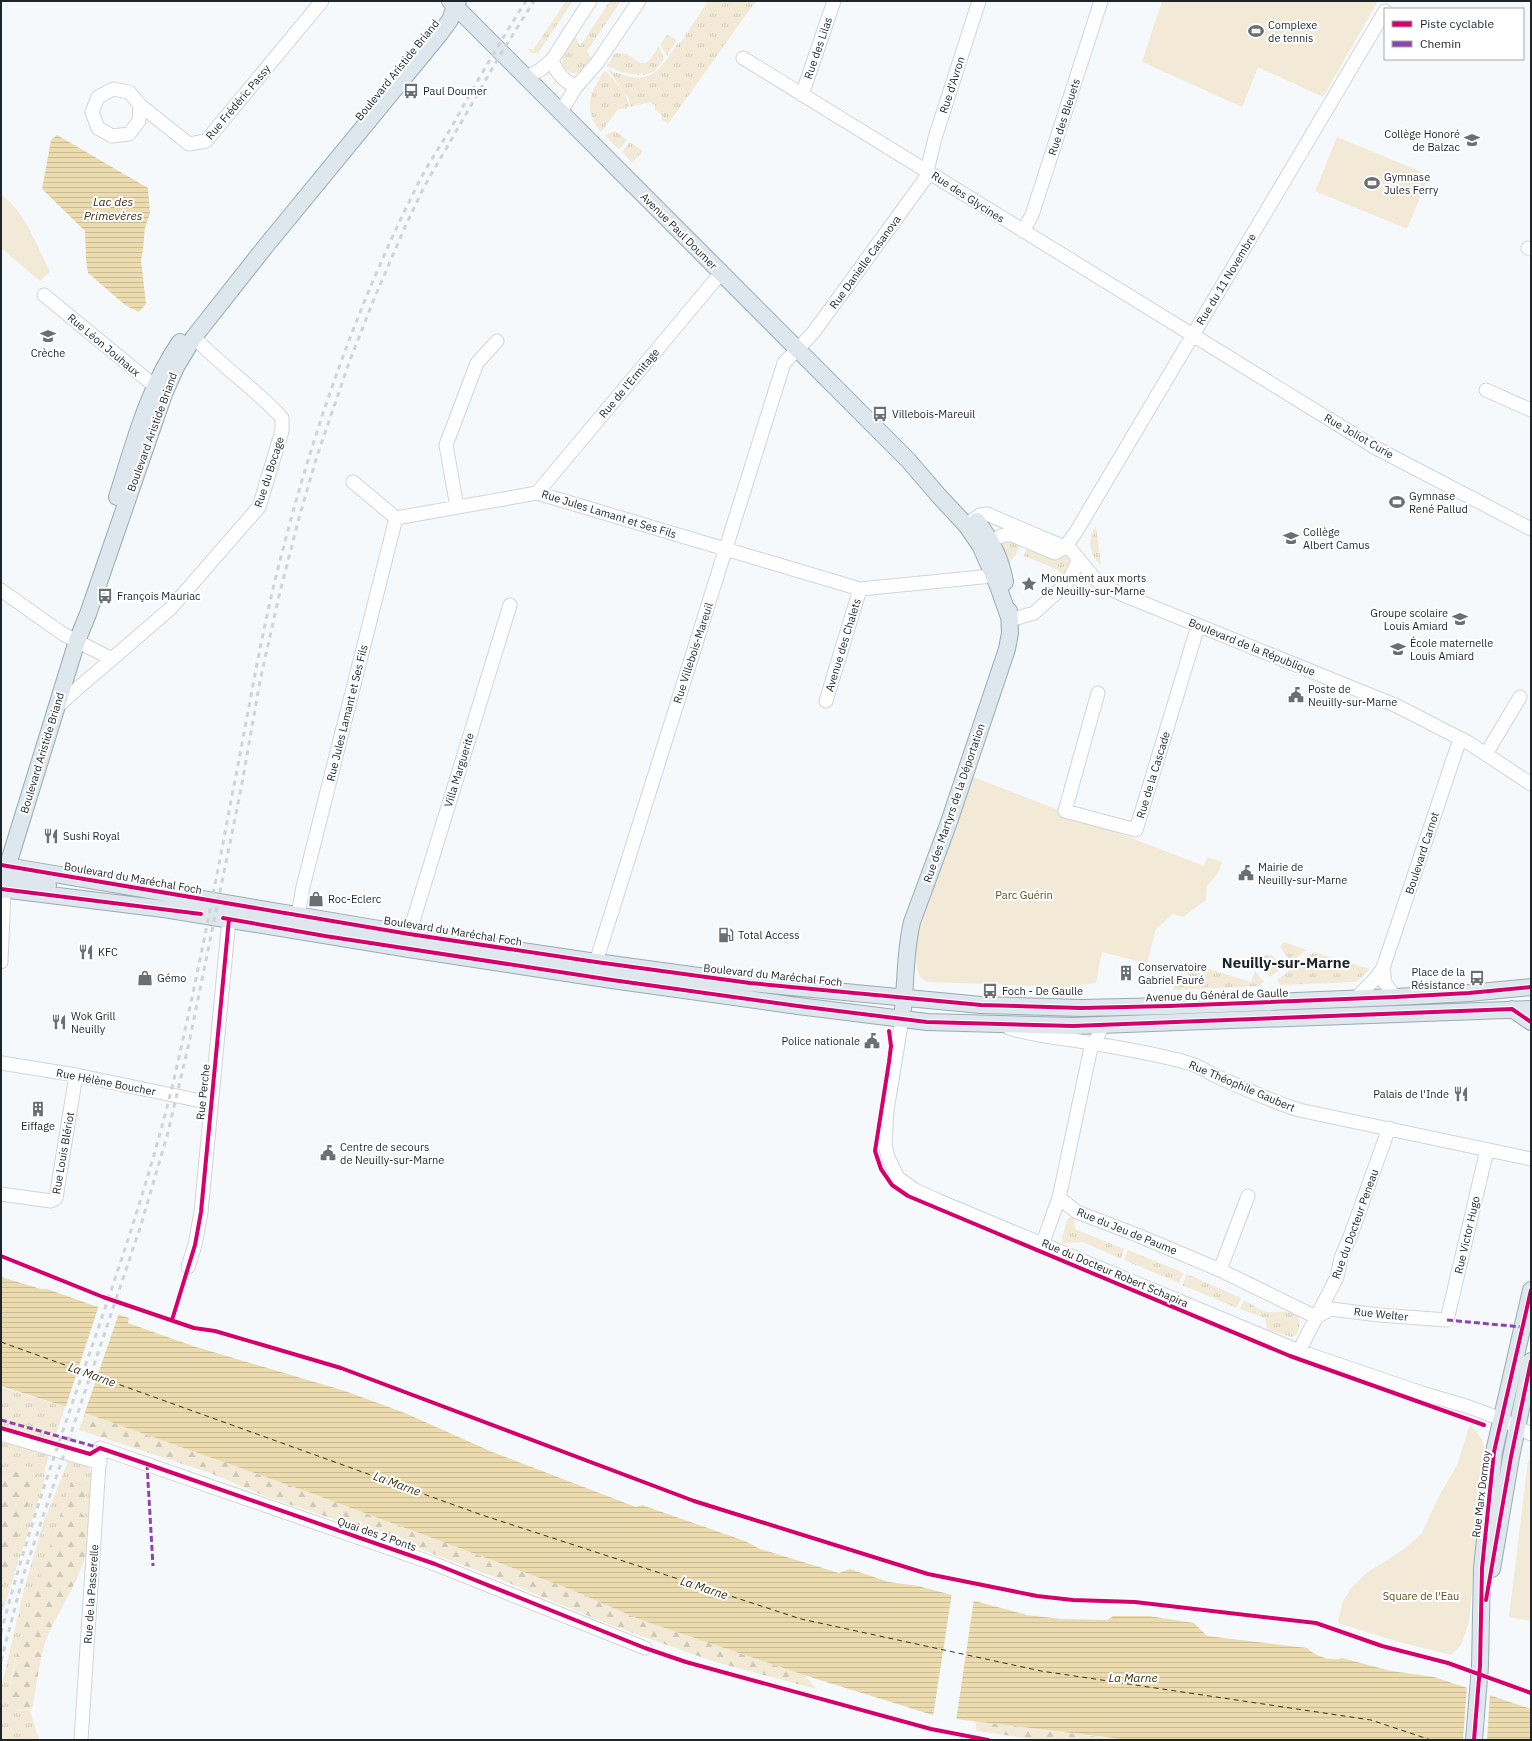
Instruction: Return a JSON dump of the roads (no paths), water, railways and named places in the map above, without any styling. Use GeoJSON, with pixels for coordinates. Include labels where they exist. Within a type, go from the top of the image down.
{"type":"FeatureCollection","features":[{"type":"Feature","properties":{"kind":"main road","name":"Avenue Paul Doumer"},"geometry":{"type":"LineString","coordinates":[[454,3],[908,460],[947,491],[971,521],[985,542],[999,556],[1002,575]]}},
{"type":"Feature","properties":{"kind":"main road","name":"Boulevard Aristide Briand"},"geometry":{"type":"LineString","coordinates":[[159,390],[176,367],[194,337],[265,247],[439,35],[450,20],[454,3]]}},
{"type":"Feature","properties":{"kind":"main road","name":"Boulevard Aristide Briand"},"geometry":{"type":"LineString","coordinates":[[2,890],[3,867],[77,641],[82,604],[159,390],[166,362],[193,323],[430,30],[454,3]]}},
{"type":"Feature","properties":{"kind":"main road","name":"Rue des Martyrs de la Déportation"},"geometry":{"type":"LineString","coordinates":[[903,1004],[908,937],[912,922],[949,822],[1007,649],[1010,633],[1010,620],[1002,575]]}},
{"type":"Feature","properties":{"kind":"main road","name":"Boulevard du Maréchal Foch"},"geometry":{"type":"LineString","coordinates":[[3,867],[129,886],[409,934],[596,962],[903,1004]]}},
{"type":"Feature","properties":{"kind":"main road"},"geometry":{"type":"LineString","coordinates":[[2,890],[21,881],[87,890],[129,886]]}},
{"type":"Feature","properties":{"kind":"main road"},"geometry":{"type":"LineString","coordinates":[[2,890],[164,909],[409,949],[798,1006],[903,1004],[927,1022],[1073,1026],[1531,1009]]}},
{"type":"Feature","properties":{"kind":"main road","name":"Avenue du Général de Gaulle"},"geometry":{"type":"LineString","coordinates":[[903,1004],[1102,1008],[1355,999],[1469,993],[1531,987]]}},
{"type":"Feature","properties":{"kind":"main road"},"geometry":{"type":"LineString","coordinates":[[1102,1008],[1103,1025]]}},
{"type":"Feature","properties":{"kind":"main road"},"geometry":{"type":"LineString","coordinates":[[1512,1009],[1531,1022]]}},
{"type":"Feature","properties":{"kind":"main road","name":"Rue Marx Dormoy"},"geometry":{"type":"LineString","coordinates":[[1474,1740],[1480,1666],[1482,1568],[1494,1452],[1531,1290]]}},
{"type":"Feature","properties":{"kind":"main road","name":"Rue Marx Dormoy"},"geometry":{"type":"LineString","coordinates":[[1480,1631],[1516,1427],[1531,1361]]}},
{"type":"Feature","properties":{"kind":"street","name":"Rue Frédéric Passy"},"geometry":{"type":"LineString","coordinates":[[140,105],[189,144],[206,141],[322,1]]}},
{"type":"Feature","properties":{"kind":"street"},"geometry":{"type":"LineString","coordinates":[[527,77],[540,70],[552,60],[590,1]]}},
{"type":"Feature","properties":{"kind":"street"},"geometry":{"type":"LineString","coordinates":[[561,111],[576,87],[597,63],[639,1]]}},
{"type":"Feature","properties":{"kind":"street","name":"Rue des Lilas"},"geometry":{"type":"LineString","coordinates":[[802,95],[834,1]]}},
{"type":"Feature","properties":{"kind":"street","name":"Rue d'Avron"},"geometry":{"type":"LineString","coordinates":[[927,170],[935,138],[978,1]]}},
{"type":"Feature","properties":{"kind":"street","name":"Rue des Bleuets"},"geometry":{"type":"LineString","coordinates":[[1023,231],[1032,215],[1101,1]]}},
{"type":"Feature","properties":{"kind":"street","name":"Rue du 11 Novembre"},"geometry":{"type":"LineString","coordinates":[[1065,547],[1080,525],[1384,13]]}},
{"type":"Feature","properties":{"kind":"street","name":"Rue des Glycines"},"geometry":{"type":"LineString","coordinates":[[743,58],[927,170],[937,178],[1192,336]]}},
{"type":"Feature","properties":{"kind":"street"},"geometry":{"type":"LineString","coordinates":[[552,60],[559,74],[566,82],[576,87]]}},
{"type":"Feature","properties":{"kind":"street","name":"Rue Danielle Casanova"},"geometry":{"type":"LineString","coordinates":[[797,349],[813,332],[919,188],[925,179],[927,170]]}},
{"type":"Feature","properties":{"kind":"street","name":"Rue de l'Ermitage"},"geometry":{"type":"LineString","coordinates":[[537,493],[721,273]]}},
{"type":"Feature","properties":{"kind":"street","name":"Rue Léon Jouhaux"},"geometry":{"type":"LineString","coordinates":[[44,295],[159,390]]}},
{"type":"Feature","properties":{"kind":"street","name":"Rue Joliot Curie"},"geometry":{"type":"LineString","coordinates":[[1192,336],[1376,448],[1531,529]]}},
{"type":"Feature","properties":{"kind":"street","name":"Rue du Bocage"},"geometry":{"type":"LineString","coordinates":[[55,710],[78,688],[171,608],[259,508],[282,431],[282,418],[194,337]]}},
{"type":"Feature","properties":{"kind":"street"},"geometry":{"type":"LineString","coordinates":[[457,507],[446,445],[477,363],[497,341]]}},
{"type":"Feature","properties":{"kind":"street","name":"Rue Villebois-Mareuil"},"geometry":{"type":"LineString","coordinates":[[596,962],[784,363],[797,349]]}},
{"type":"Feature","properties":{"kind":"street"},"geometry":{"type":"LineString","coordinates":[[1486,390],[1531,410]]}},
{"type":"Feature","properties":{"kind":"street"},"geometry":{"type":"LineString","coordinates":[[353,482],[396,518]]}},
{"type":"Feature","properties":{"kind":"street","name":"Rue Jules Lamant et Ses Fils"},"geometry":{"type":"LineString","coordinates":[[298,915],[303,887],[396,518],[537,493],[860,589],[1002,575]]}},
{"type":"Feature","properties":{"kind":"street"},"geometry":{"type":"LineString","coordinates":[[971,521],[983,514],[987,514],[1065,547]]}},
{"type":"Feature","properties":{"kind":"street"},"geometry":{"type":"LineString","coordinates":[[985,542],[1004,535],[1012,536],[1054,553],[1065,547]]}},
{"type":"Feature","properties":{"kind":"street","name":"Boulevard de la République"},"geometry":{"type":"LineString","coordinates":[[1065,547],[1071,550],[1101,584],[1121,594],[1198,626],[1397,706],[1462,739],[1531,784]]}},
{"type":"Feature","properties":{"kind":"street"},"geometry":{"type":"LineString","coordinates":[[1010,620],[1034,613],[1064,586],[1070,578],[1079,559]]}},
{"type":"Feature","properties":{"kind":"street","name":"Avenue des Chalets"},"geometry":{"type":"LineString","coordinates":[[826,700],[860,589]]}},
{"type":"Feature","properties":{"kind":"street"},"geometry":{"type":"LineString","coordinates":[[1,590],[63,634],[112,659]]}},
{"type":"Feature","properties":{"kind":"street","name":"Villa Marguerite"},"geometry":{"type":"LineString","coordinates":[[409,934],[510,605]]}},
{"type":"Feature","properties":{"kind":"street","name":"Rue de la Cascade"},"geometry":{"type":"LineString","coordinates":[[1098,693],[1065,811],[1136,830],[1198,626]]}},
{"type":"Feature","properties":{"kind":"street"},"geometry":{"type":"LineString","coordinates":[[1486,754],[1520,697]]}},
{"type":"Feature","properties":{"kind":"street","name":"Boulevard Carnot"},"geometry":{"type":"LineString","coordinates":[[1355,999],[1375,979],[1383,968],[1458,745],[1462,739]]}},
{"type":"Feature","properties":{"kind":"street"},"geometry":{"type":"LineString","coordinates":[[1,962],[2,890]]}},
{"type":"Feature","properties":{"kind":"street","name":"Rue Perche"},"geometry":{"type":"LineString","coordinates":[[188,1267],[195,1245],[201,1212],[229,919]]}},
{"type":"Feature","properties":{"kind":"street"},"geometry":{"type":"LineString","coordinates":[[1383,968],[1385,983],[1395,997]]}},
{"type":"Feature","properties":{"kind":"street","name":"Rue du Docteur Robert Schapira"},"geometry":{"type":"LineString","coordinates":[[903,1004],[887,1110],[885,1145],[888,1157],[898,1178],[905,1184],[927,1196],[1042,1245],[1299,1351],[1425,1394],[1469,1407],[1501,1419],[1531,1434]]}},
{"type":"Feature","properties":{"kind":"street","name":"Rue Théophile Gaubert"},"geometry":{"type":"LineString","coordinates":[[999,1024],[1027,1033],[1161,1056],[1199,1065],[1210,1074],[1273,1101],[1299,1110],[1531,1159]]}},
{"type":"Feature","properties":{"kind":"street"},"geometry":{"type":"LineString","coordinates":[[1042,1245],[1059,1198],[1090,1052],[1103,1025]]}},
{"type":"Feature","properties":{"kind":"street","name":"Rue Hélène Boucher"},"geometry":{"type":"LineString","coordinates":[[1,1063],[76,1075],[211,1103]]}},
{"type":"Feature","properties":{"kind":"street","name":"Rue Louis Blériot"},"geometry":{"type":"LineString","coordinates":[[1,1194],[51,1201],[56,1198],[76,1075]]}},
{"type":"Feature","properties":{"kind":"street","name":"Rue du Docteur Peneau"},"geometry":{"type":"LineString","coordinates":[[1299,1351],[1337,1277],[1341,1258],[1389,1128]]}},
{"type":"Feature","properties":{"kind":"street","name":"Rue Victor Hugo"},"geometry":{"type":"LineString","coordinates":[[1447,1320],[1487,1150]]}},
{"type":"Feature","properties":{"kind":"street"},"geometry":{"type":"LineString","coordinates":[[1220,1270],[1248,1196]]}},
{"type":"Feature","properties":{"kind":"street","name":"Rue du Jeu de Paume"},"geometry":{"type":"LineString","coordinates":[[1059,1198],[1077,1212],[1137,1235],[1220,1270],[1316,1317]]}},
{"type":"Feature","properties":{"kind":"street","name":"Rue Welter"},"geometry":{"type":"LineString","coordinates":[[1316,1317],[1331,1309],[1379,1315],[1447,1320]]}},
{"type":"Feature","properties":{"kind":"street"},"geometry":{"type":"LineString","coordinates":[[1,1434],[100,1463]]}},
{"type":"Feature","properties":{"kind":"street","name":"Rue de la Passerelle"},"geometry":{"type":"LineString","coordinates":[[81,1740],[100,1448]]}},
{"type":"Feature","properties":{"kind":"street","name":"Quai des 2 Ponts"},"geometry":{"type":"LineString","coordinates":[[100,1448],[435,1564],[644,1648]]}},
{"type":"Feature","properties":{"kind":"water","name":"Lac des Primevères"},"geometry":{"type":"Polygon","coordinates":[[[57,135],[148,188],[150,213],[145,228],[141,260],[146,304],[139,312],[125,305],[88,273],[85,231],[42,189],[51,140],[57,135]]]}},
{"type":"Feature","properties":{"kind":"water","name":"La Marne"},"geometry":{"type":"Polygon","coordinates":[[[1,1277],[41,1289],[47,1289],[129,1318],[128,1323],[193,1346],[345,1391],[405,1413],[490,1451],[636,1507],[642,1505],[745,1541],[760,1549],[839,1573],[850,1569],[889,1582],[918,1586],[1027,1615],[1061,1619],[1108,1620],[1113,1616],[1149,1616],[1194,1623],[1207,1636],[1307,1648],[1319,1656],[1328,1659],[1342,1658],[1391,1671],[1434,1677],[1531,1709],[1531,1740],[1129,1740],[939,1717],[804,1675],[641,1620],[567,1588],[308,1492],[85,1413],[1,1386],[1,1277]]]}},
{"type":"Feature","properties":{"kind":"railway"},"geometry":{"type":"LineString","coordinates":[[1,1633],[20,1563],[42,1494],[135,1218],[156,1149],[174,1079],[198,971],[268,612],[308,459],[339,367],[375,276],[395,232],[428,165],[526,1]]}},
{"type":"Feature","properties":{"kind":"railway"},"geometry":{"type":"LineString","coordinates":[[1,1661],[24,1573],[141,1225],[167,1136],[189,1043],[241,789],[260,681],[279,596],[317,456],[350,360],[374,299],[424,187],[500,55],[534,1]]}},
{"type":"Feature","properties":{"kind":"place","name":"Complexe de tennis"},"geometry":{"type":"Point","coordinates":[1256,31]}},
{"type":"Feature","properties":{"kind":"place","name":"Paul Doumer"},"geometry":{"type":"Point","coordinates":[411,91]}},
{"type":"Feature","properties":{"kind":"place","name":"Collège Honoré de Balzac"},"geometry":{"type":"Point","coordinates":[1472,140]}},
{"type":"Feature","properties":{"kind":"place","name":"Gymnase Jules Ferry"},"geometry":{"type":"Point","coordinates":[1372,183]}},
{"type":"Feature","properties":{"kind":"place","name":"Crèche"},"geometry":{"type":"Point","coordinates":[48,336]}},
{"type":"Feature","properties":{"kind":"place","name":"Villebois-Mareuil"},"geometry":{"type":"Point","coordinates":[880,414]}},
{"type":"Feature","properties":{"kind":"place","name":"Gymnase René Pallud"},"geometry":{"type":"Point","coordinates":[1397,502]}},
{"type":"Feature","properties":{"kind":"place","name":"Collège Albert Camus"},"geometry":{"type":"Point","coordinates":[1291,538]}},
{"type":"Feature","properties":{"kind":"place","name":"Monument aux morts de Neuilly-sur-Marne"},"geometry":{"type":"Point","coordinates":[1029,584]}},
{"type":"Feature","properties":{"kind":"place","name":"François Mauriac"},"geometry":{"type":"Point","coordinates":[105,596]}},
{"type":"Feature","properties":{"kind":"place","name":"Groupe scolaire Louis Amiard"},"geometry":{"type":"Point","coordinates":[1460,619]}},
{"type":"Feature","properties":{"kind":"place","name":"École maternelle Louis Amiard"},"geometry":{"type":"Point","coordinates":[1398,649]}},
{"type":"Feature","properties":{"kind":"place","name":"Poste de Neuilly-sur-Marne"},"geometry":{"type":"Point","coordinates":[1296,695]}},
{"type":"Feature","properties":{"kind":"place","name":"Sushi Royal"},"geometry":{"type":"Point","coordinates":[51,836]}},
{"type":"Feature","properties":{"kind":"place","name":"Mairie de Neuilly-sur-Marne"},"geometry":{"type":"Point","coordinates":[1246,873]}},
{"type":"Feature","properties":{"kind":"place","name":"Roc-Eclerc"},"geometry":{"type":"Point","coordinates":[316,899]}},
{"type":"Feature","properties":{"kind":"place","name":"Total Access"},"geometry":{"type":"Point","coordinates":[726,935]}},
{"type":"Feature","properties":{"kind":"place","name":"KFC"},"geometry":{"type":"Point","coordinates":[86,952]}},
{"type":"Feature","properties":{"kind":"place","name":"Conservatoire Gabriel Fauré"},"geometry":{"type":"Point","coordinates":[1126,973]}},
{"type":"Feature","properties":{"kind":"place","name":"Gémo"},"geometry":{"type":"Point","coordinates":[145,978]}},
{"type":"Feature","properties":{"kind":"place","name":"Place de la Résistance"},"geometry":{"type":"Point","coordinates":[1477,978]}},
{"type":"Feature","properties":{"kind":"place","name":"Foch - De Gaulle"},"geometry":{"type":"Point","coordinates":[990,991]}},
{"type":"Feature","properties":{"kind":"place","name":"Wok Grill Neuilly"},"geometry":{"type":"Point","coordinates":[59,1022]}},
{"type":"Feature","properties":{"kind":"place","name":"Police nationale"},"geometry":{"type":"Point","coordinates":[872,1041]}},
{"type":"Feature","properties":{"kind":"place","name":"Palais de l'Inde"},"geometry":{"type":"Point","coordinates":[1461,1094]}},
{"type":"Feature","properties":{"kind":"place","name":"Eiffage"},"geometry":{"type":"Point","coordinates":[38,1109]}},
{"type":"Feature","properties":{"kind":"place","name":"Centre de secours de Neuilly-sur-Marne"},"geometry":{"type":"Point","coordinates":[328,1153]}},
{"type":"Feature","properties":{"kind":"district","name":"Neuilly-sur-Marne"},"geometry":{"type":"Point","coordinates":[1286,963]}},
{"type":"Feature","properties":{"kind":"park label","name":"Parc Guérin"},"geometry":{"type":"Point","coordinates":[1024,895]}},
{"type":"Feature","properties":{"kind":"park label","name":"Square de l'Eau"},"geometry":{"type":"Point","coordinates":[1421,1596]}}]}
